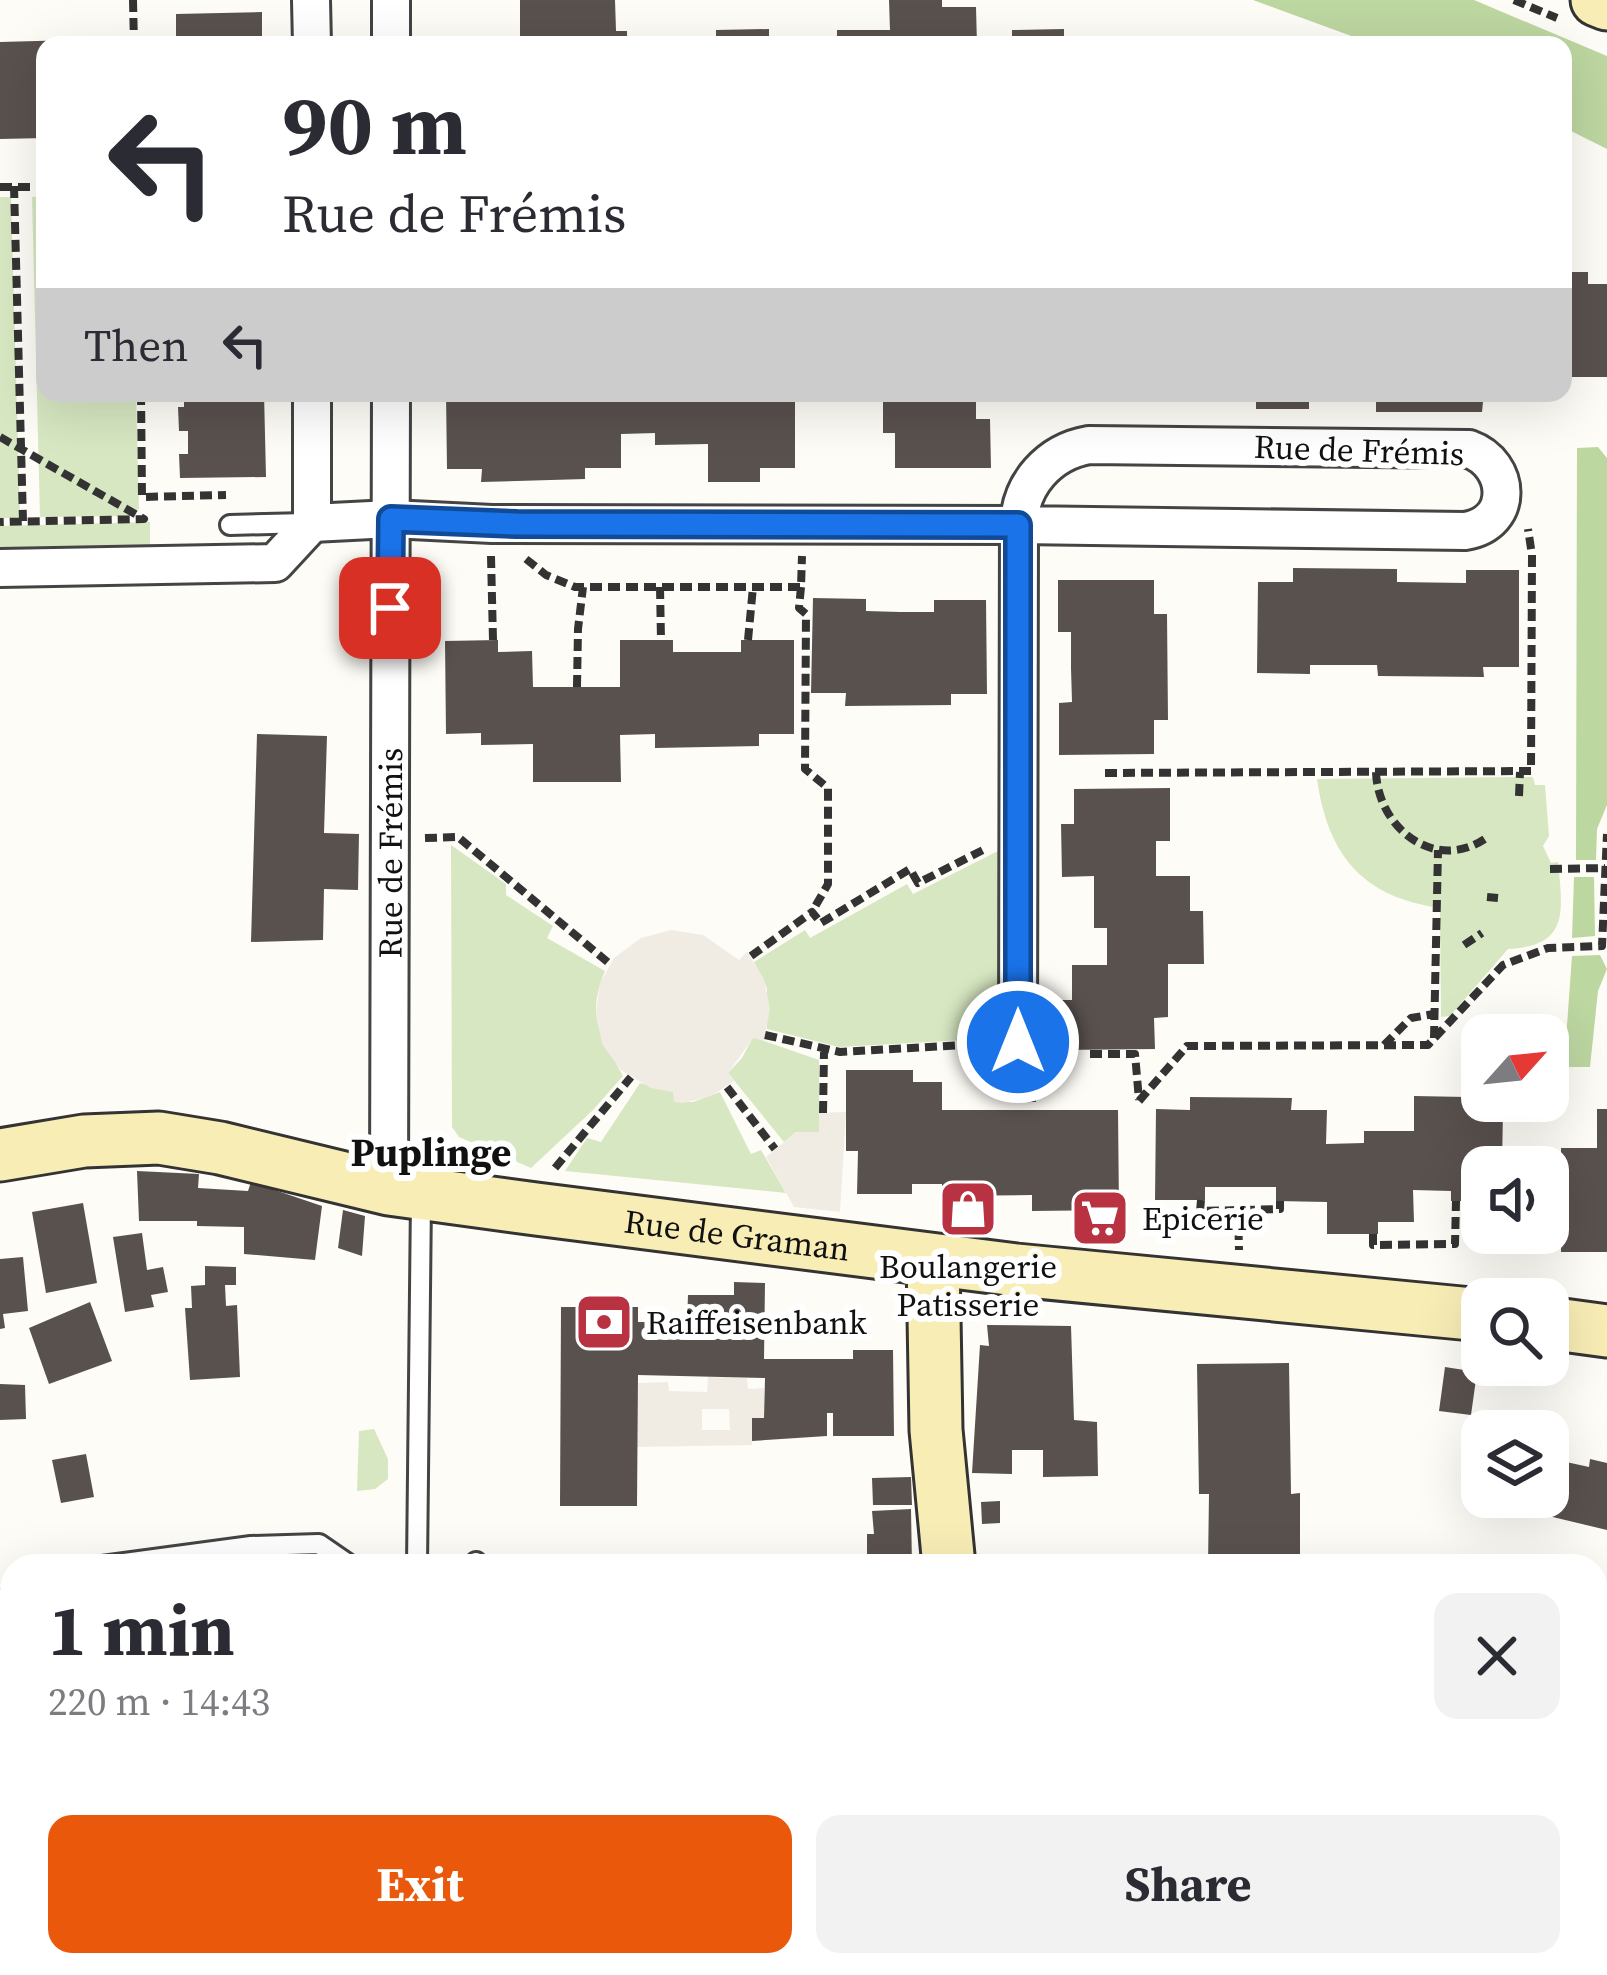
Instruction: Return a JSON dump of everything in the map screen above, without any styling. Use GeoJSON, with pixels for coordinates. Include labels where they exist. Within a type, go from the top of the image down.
{"type":"FeatureCollection","features":[{"type":"Feature","properties":{"kind":"street"},"geometry":{"type":"LineString","coordinates":[[311,0],[311,36]]}},
{"type":"Feature","properties":{"kind":"street"},"geometry":{"type":"LineString","coordinates":[[391,0],[391,36]]}},
{"type":"Feature","properties":{"kind":"street"},"geometry":{"type":"LineString","coordinates":[[1597,0],[1607,4]]}},
{"type":"Feature","properties":{"kind":"street"},"geometry":{"type":"LineString","coordinates":[[0,568],[275,563],[312,523],[312,402]]}},
{"type":"Feature","properties":{"kind":"street","name":"Rue de Frémis"},"geometry":{"type":"LineString","coordinates":[[391,402],[390,814],[405,1191]]}},
{"type":"Feature","properties":{"kind":"street","name":"Rue de Frémis"},"geometry":{"type":"LineString","coordinates":[[312,523],[391,519],[505,524],[1018,525],[1465,531],[1491,520],[1502,504],[1492,463],[1468,449],[1089,445],[1059,454],[1033,480],[1019,508],[1018,525],[1018,1042]]}},
{"type":"Feature","properties":{"kind":"street","name":"Rue de Graman"},"geometry":{"type":"LineString","coordinates":[[0,1154],[84,1141],[159,1138],[405,1191],[933,1260],[1461,1313]]}},
{"type":"Feature","properties":{"kind":"street"},"geometry":{"type":"LineString","coordinates":[[933,1260],[935,1410],[948,1554]]}},
{"type":"Feature","properties":{"kind":"street"},"geometry":{"type":"LineString","coordinates":[[1569,1325],[1607,1331]]}},
{"type":"Feature","properties":{"kind":"lane"},"geometry":{"type":"LineString","coordinates":[[230,525],[312,523]]}},
{"type":"Feature","properties":{"kind":"lane"},"geometry":{"type":"LineString","coordinates":[[405,1191],[417,1554]]}},
{"type":"Feature","properties":{"kind":"lane"},"geometry":{"type":"LineString","coordinates":[[191,1554],[319,1544],[334,1554]]}},
{"type":"Feature","properties":{"kind":"path"},"geometry":{"type":"LineString","coordinates":[[133,0],[134,36]]}},
{"type":"Feature","properties":{"kind":"path"},"geometry":{"type":"LineString","coordinates":[[14,186],[23,521]]}},
{"type":"Feature","properties":{"kind":"path"},"geometry":{"type":"LineString","coordinates":[[0,187],[36,187]]}},
{"type":"Feature","properties":{"kind":"path"},"geometry":{"type":"LineString","coordinates":[[141,402],[144,519]]}},
{"type":"Feature","properties":{"kind":"path"},"geometry":{"type":"LineString","coordinates":[[0,437],[144,519]]}},
{"type":"Feature","properties":{"kind":"path"},"geometry":{"type":"LineString","coordinates":[[1105,773],[1531,771],[1532,555],[1523,494],[1502,494]]}},
{"type":"Feature","properties":{"kind":"path"},"geometry":{"type":"LineString","coordinates":[[145,497],[240,495]]}},
{"type":"Feature","properties":{"kind":"path"},"geometry":{"type":"LineString","coordinates":[[0,522],[144,519]]}},
{"type":"Feature","properties":{"kind":"path"},"geometry":{"type":"LineString","coordinates":[[751,956],[812,912],[828,884],[828,788],[806,769],[806,614],[799,608],[803,524]]}},
{"type":"Feature","properties":{"kind":"path"},"geometry":{"type":"LineString","coordinates":[[493,640],[491,548],[500,548]]}},
{"type":"Feature","properties":{"kind":"path"},"geometry":{"type":"LineString","coordinates":[[517,553],[563,585],[801,587]]}},
{"type":"Feature","properties":{"kind":"path"},"geometry":{"type":"LineString","coordinates":[[577,687],[583,587]]}},
{"type":"Feature","properties":{"kind":"path"},"geometry":{"type":"LineString","coordinates":[[660,587],[661,640]]}},
{"type":"Feature","properties":{"kind":"path"},"geometry":{"type":"LineString","coordinates":[[748,640],[753,587]]}},
{"type":"Feature","properties":{"kind":"path"},"geometry":{"type":"LineString","coordinates":[[1376,772],[1379,797],[1396,828],[1418,844],[1438,850],[1473,846],[1489,836]]}},
{"type":"Feature","properties":{"kind":"path"},"geometry":{"type":"LineString","coordinates":[[1519,796],[1520,772]]}},
{"type":"Feature","properties":{"kind":"path"},"geometry":{"type":"LineString","coordinates":[[390,814],[417,813],[416,838],[458,837],[610,964]]}},
{"type":"Feature","properties":{"kind":"path"},"geometry":{"type":"LineString","coordinates":[[812,912],[821,922],[910,869],[918,883],[1018,832]]}},
{"type":"Feature","properties":{"kind":"path"},"geometry":{"type":"LineString","coordinates":[[1090,1054],[1135,1054],[1139,1101],[1187,1046],[1428,1046],[1503,965],[1548,948],[1605,947],[1607,834]]}},
{"type":"Feature","properties":{"kind":"path"},"geometry":{"type":"LineString","coordinates":[[1434,1038],[1438,850]]}},
{"type":"Feature","properties":{"kind":"path"},"geometry":{"type":"LineString","coordinates":[[1550,869],[1605,868]]}},
{"type":"Feature","properties":{"kind":"path"},"geometry":{"type":"LineString","coordinates":[[1464,945],[1482,933]]}},
{"type":"Feature","properties":{"kind":"path"},"geometry":{"type":"LineString","coordinates":[[1383,1046],[1412,1018],[1434,1014]]}},
{"type":"Feature","properties":{"kind":"path"},"geometry":{"type":"LineString","coordinates":[[765,1035],[824,1052],[1030,1041],[1032,1102]]}},
{"type":"Feature","properties":{"kind":"path"},"geometry":{"type":"LineString","coordinates":[[824,1052],[824,1113]]}},
{"type":"Feature","properties":{"kind":"path"},"geometry":{"type":"LineString","coordinates":[[542,1183],[631,1077]]}},
{"type":"Feature","properties":{"kind":"path"},"geometry":{"type":"LineString","coordinates":[[727,1087],[775,1149]]}},
{"type":"Feature","properties":{"kind":"path"},"geometry":{"type":"LineString","coordinates":[[1201,1200],[1200,1211],[1280,1210],[1280,1202]]}},
{"type":"Feature","properties":{"kind":"path"},"geometry":{"type":"LineString","coordinates":[[1373,1234],[1373,1245],[1455,1244],[1456,1201]]}},
{"type":"Feature","properties":{"kind":"green space"},"geometry":{"type":"Polygon","coordinates":[[[1253,0],[1474,0],[1560,36],[1351,36],[1253,0]]]}},
{"type":"Feature","properties":{"kind":"green space"},"geometry":{"type":"Polygon","coordinates":[[[1572,41],[1607,56],[1607,149],[1572,132],[1572,41]]]}},
{"type":"Feature","properties":{"kind":"green space"},"geometry":{"type":"Polygon","coordinates":[[[0,197],[11,197],[20,518],[0,518],[0,197]]]}},
{"type":"Feature","properties":{"kind":"green space"},"geometry":{"type":"Polygon","coordinates":[[[32,197],[36,197],[36,357],[32,197]]]}},
{"type":"Feature","properties":{"kind":"green space"},"geometry":{"type":"Polygon","coordinates":[[[37,402],[136,402],[139,509],[128,516],[40,517],[37,402]]]}},
{"type":"Feature","properties":{"kind":"green space"},"geometry":{"type":"Polygon","coordinates":[[[1598,447],[1607,458],[1607,805],[1597,829],[1596,860],[1576,860],[1577,448],[1598,447]]]}},
{"type":"Feature","properties":{"kind":"green space"},"geometry":{"type":"Polygon","coordinates":[[[150,522],[150,546],[0,549],[0,526],[150,522]]]}},
{"type":"Feature","properties":{"kind":"green space"},"geometry":{"type":"Polygon","coordinates":[[[1533,777],[1535,785],[1545,785],[1549,836],[1543,846],[1551,863],[1558,862],[1558,924],[1542,941],[1508,949],[1450,1016],[1441,1017],[1440,908],[1390,894],[1354,868],[1330,830],[1317,779],[1533,777]]]}},
{"type":"Feature","properties":{"kind":"green space"},"geometry":{"type":"Polygon","coordinates":[[[451,845],[506,884],[506,895],[553,926],[547,938],[605,971],[596,1015],[623,1076],[531,1168],[459,1137],[452,1127],[451,845]]]}},
{"type":"Feature","properties":{"kind":"green space"},"geometry":{"type":"Polygon","coordinates":[[[998,851],[1001,1038],[839,1047],[767,1029],[767,988],[754,962],[805,930],[810,938],[907,884],[913,894],[998,851]]]}},
{"type":"Feature","properties":{"kind":"green space"},"geometry":{"type":"Polygon","coordinates":[[[1574,877],[1594,877],[1595,936],[1572,938],[1574,877]]]}},
{"type":"Feature","properties":{"kind":"green space"},"geometry":{"type":"Polygon","coordinates":[[[1600,955],[1607,969],[1598,991],[1590,1067],[1569,1067],[1572,956],[1600,955]]]}},
{"type":"Feature","properties":{"kind":"green space"},"geometry":{"type":"Polygon","coordinates":[[[753,1037],[819,1060],[819,1132],[796,1132],[784,1142],[728,1073],[753,1037]]]}},
{"type":"Feature","properties":{"kind":"green space"},"geometry":{"type":"Polygon","coordinates":[[[640,1083],[674,1092],[675,1102],[693,1102],[720,1092],[751,1154],[761,1150],[786,1193],[565,1171],[587,1138],[601,1142],[640,1083]]]}},
{"type":"Feature","properties":{"kind":"green space"},"geometry":{"type":"Polygon","coordinates":[[[374,1429],[388,1459],[388,1479],[375,1489],[357,1491],[359,1431],[374,1429]]]}},
{"type":"Feature","properties":{"kind":"shaded area"},"geometry":{"type":"Polygon","coordinates":[[[671,930],[703,935],[739,960],[747,952],[764,979],[770,1009],[764,1041],[753,1038],[728,1073],[734,1081],[711,1096],[683,1103],[674,1102],[673,1092],[651,1088],[621,1070],[602,1044],[596,1013],[600,983],[614,958],[641,938],[671,930]]]}},
{"type":"Feature","properties":{"kind":"shaded area"},"geometry":{"type":"Polygon","coordinates":[[[846,1112],[840,1212],[794,1207],[766,1157],[796,1132],[819,1132],[819,1113],[846,1112]]]}},
{"type":"Feature","properties":{"kind":"shaded area"},"geometry":{"type":"Polygon","coordinates":[[[708,1377],[747,1378],[748,1389],[764,1388],[764,1418],[752,1419],[752,1445],[637,1447],[638,1383],[668,1382],[669,1391],[707,1392],[708,1377]],[[702,1409],[702,1430],[730,1430],[729,1409],[702,1409]]]}},
{"type":"Feature","properties":{"kind":"building"},"geometry":{"type":"Polygon","coordinates":[[[520,0],[615,0],[616,31],[627,31],[627,36],[520,36],[520,0]]]}},
{"type":"Feature","properties":{"kind":"building"},"geometry":{"type":"Polygon","coordinates":[[[889,0],[942,0],[942,7],[976,7],[977,36],[837,36],[837,30],[890,30],[889,0]]]}},
{"type":"Feature","properties":{"kind":"building"},"geometry":{"type":"Polygon","coordinates":[[[262,12],[262,36],[176,36],[176,14],[262,12]]]}},
{"type":"Feature","properties":{"kind":"building"},"geometry":{"type":"Polygon","coordinates":[[[769,29],[769,36],[716,36],[716,30],[769,29]]]}},
{"type":"Feature","properties":{"kind":"building"},"geometry":{"type":"Polygon","coordinates":[[[1064,29],[1064,36],[1012,36],[1012,30],[1064,29]]]}},
{"type":"Feature","properties":{"kind":"building"},"geometry":{"type":"Polygon","coordinates":[[[36,41],[36,138],[0,139],[0,42],[36,41]]]}},
{"type":"Feature","properties":{"kind":"building"},"geometry":{"type":"Polygon","coordinates":[[[1572,272],[1588,272],[1588,284],[1607,284],[1607,377],[1572,377],[1572,272]]]}},
{"type":"Feature","properties":{"kind":"building"},"geometry":{"type":"Polygon","coordinates":[[[184,402],[264,402],[266,477],[180,478],[179,454],[188,454],[188,431],[179,431],[178,407],[184,407],[184,402]]]}},
{"type":"Feature","properties":{"kind":"building"},"geometry":{"type":"Polygon","coordinates":[[[446,402],[795,402],[795,468],[760,468],[760,482],[708,482],[708,444],[655,445],[655,433],[621,434],[621,468],[585,468],[585,479],[481,482],[482,469],[447,469],[446,402]]]}},
{"type":"Feature","properties":{"kind":"building"},"geometry":{"type":"Polygon","coordinates":[[[883,402],[976,402],[976,419],[990,419],[991,468],[895,468],[895,433],[883,433],[883,402]]]}},
{"type":"Feature","properties":{"kind":"building"},"geometry":{"type":"Polygon","coordinates":[[[1256,402],[1309,402],[1309,409],[1256,409],[1256,402]]]}},
{"type":"Feature","properties":{"kind":"building"},"geometry":{"type":"Polygon","coordinates":[[[1376,402],[1483,402],[1482,412],[1376,412],[1376,402]]]}},
{"type":"Feature","properties":{"kind":"building"},"geometry":{"type":"Polygon","coordinates":[[[1293,568],[1397,569],[1397,582],[1466,583],[1466,570],[1519,570],[1519,667],[1483,667],[1484,677],[1378,676],[1377,665],[1310,665],[1310,674],[1257,673],[1258,582],[1293,582],[1293,568]]]}},
{"type":"Feature","properties":{"kind":"building"},"geometry":{"type":"Polygon","coordinates":[[[1058,580],[1154,580],[1154,614],[1167,614],[1168,720],[1154,720],[1154,754],[1059,755],[1059,703],[1072,702],[1071,632],[1058,632],[1058,580]]]}},
{"type":"Feature","properties":{"kind":"building"},"geometry":{"type":"Polygon","coordinates":[[[813,598],[866,599],[866,611],[900,612],[934,612],[934,600],[986,600],[987,694],[951,694],[951,705],[845,706],[846,693],[811,693],[813,598]]]}},
{"type":"Feature","properties":{"kind":"building"},"geometry":{"type":"Polygon","coordinates":[[[498,640],[498,652],[532,651],[533,687],[620,687],[620,640],[673,640],[673,652],[741,652],[741,640],[794,640],[794,734],[759,734],[759,746],[655,748],[655,734],[620,735],[621,782],[533,782],[533,744],[481,745],[481,733],[446,734],[445,641],[498,640]]]}},
{"type":"Feature","properties":{"kind":"building"},"geometry":{"type":"Polygon","coordinates":[[[257,734],[327,736],[324,833],[359,834],[358,890],[324,889],[323,940],[251,942],[257,734]]]}},
{"type":"Feature","properties":{"kind":"building"},"geometry":{"type":"Polygon","coordinates":[[[1170,788],[1170,841],[1156,841],[1156,876],[1190,876],[1190,911],[1203,911],[1204,964],[1168,964],[1168,1017],[1154,1018],[1155,1049],[1060,1050],[1059,1000],[1072,1000],[1072,965],[1107,965],[1107,928],[1094,928],[1094,876],[1062,877],[1061,824],[1074,824],[1074,789],[1170,788]]]}},
{"type":"Feature","properties":{"kind":"building"},"geometry":{"type":"Polygon","coordinates":[[[846,1070],[913,1070],[913,1082],[942,1082],[942,1110],[1118,1110],[1119,1210],[1032,1211],[1032,1195],[942,1196],[942,1184],[912,1184],[912,1194],[857,1194],[858,1151],[846,1151],[846,1070]]]}},
{"type":"Feature","properties":{"kind":"building"},"geometry":{"type":"Polygon","coordinates":[[[1414,1096],[1461,1097],[1461,1122],[1503,1122],[1502,1146],[1461,1146],[1461,1201],[1451,1201],[1451,1191],[1413,1190],[1414,1222],[1378,1222],[1378,1234],[1327,1234],[1327,1202],[1276,1201],[1276,1187],[1205,1187],[1205,1200],[1155,1200],[1156,1109],[1190,1110],[1190,1097],[1292,1098],[1291,1110],[1327,1110],[1326,1144],[1364,1143],[1364,1131],[1414,1131],[1414,1096]]]}},
{"type":"Feature","properties":{"kind":"building"},"geometry":{"type":"Polygon","coordinates":[[[1597,1109],[1607,1109],[1607,1252],[1569,1252],[1569,1148],[1597,1148],[1597,1109]]]}},
{"type":"Feature","properties":{"kind":"building"},"geometry":{"type":"Polygon","coordinates":[[[137,1171],[199,1174],[198,1188],[248,1191],[251,1182],[322,1206],[315,1260],[244,1254],[244,1227],[139,1221],[137,1171]]]}},
{"type":"Feature","properties":{"kind":"building"},"geometry":{"type":"Polygon","coordinates":[[[83,1203],[97,1283],[46,1293],[32,1212],[83,1203]]]}},
{"type":"Feature","properties":{"kind":"building"},"geometry":{"type":"Polygon","coordinates":[[[343,1210],[365,1216],[362,1256],[338,1248],[343,1210]]]}},
{"type":"Feature","properties":{"kind":"building"},"geometry":{"type":"Polygon","coordinates":[[[142,1233],[147,1270],[163,1267],[168,1292],[151,1295],[154,1307],[125,1312],[113,1237],[142,1233]]]}},
{"type":"Feature","properties":{"kind":"building"},"geometry":{"type":"Polygon","coordinates":[[[23,1257],[28,1311],[3,1314],[5,1328],[0,1329],[0,1259],[23,1257]]]}},
{"type":"Feature","properties":{"kind":"building"},"geometry":{"type":"Polygon","coordinates":[[[205,1266],[236,1267],[236,1285],[225,1285],[226,1306],[237,1305],[240,1377],[190,1380],[185,1308],[192,1308],[191,1286],[205,1285],[205,1266]]]}},
{"type":"Feature","properties":{"kind":"building"},"geometry":{"type":"Polygon","coordinates":[[[734,1282],[765,1283],[764,1359],[853,1359],[853,1350],[893,1350],[894,1436],[833,1436],[833,1413],[827,1413],[827,1436],[752,1441],[752,1418],[764,1418],[765,1378],[638,1375],[637,1506],[560,1506],[561,1307],[638,1307],[638,1322],[687,1322],[688,1295],[734,1295],[734,1282]]]}},
{"type":"Feature","properties":{"kind":"building"},"geometry":{"type":"Polygon","coordinates":[[[90,1302],[112,1361],[49,1384],[29,1328],[90,1302]]]}},
{"type":"Feature","properties":{"kind":"building"},"geometry":{"type":"Polygon","coordinates":[[[987,1325],[1071,1326],[1074,1420],[1097,1422],[1098,1476],[1043,1477],[1043,1450],[1012,1450],[1012,1474],[972,1473],[980,1345],[989,1346],[987,1325]]]}},
{"type":"Feature","properties":{"kind":"building"},"geometry":{"type":"Polygon","coordinates":[[[1289,1363],[1291,1494],[1300,1493],[1300,1554],[1208,1554],[1209,1494],[1199,1494],[1197,1364],[1289,1363]]]}},
{"type":"Feature","properties":{"kind":"building"},"geometry":{"type":"Polygon","coordinates":[[[1445,1367],[1461,1370],[1461,1386],[1475,1386],[1472,1410],[1439,1411],[1445,1367]]]}},
{"type":"Feature","properties":{"kind":"building"},"geometry":{"type":"Polygon","coordinates":[[[0,1384],[25,1385],[26,1419],[0,1420],[0,1384]]]}},
{"type":"Feature","properties":{"kind":"building"},"geometry":{"type":"Polygon","coordinates":[[[86,1454],[94,1497],[61,1503],[52,1460],[86,1454]]]}},
{"type":"Feature","properties":{"kind":"building"},"geometry":{"type":"Polygon","coordinates":[[[1590,1459],[1607,1463],[1607,1530],[1557,1518],[1569,1518],[1569,1463],[1589,1467],[1590,1459]]]}},
{"type":"Feature","properties":{"kind":"building"},"geometry":{"type":"Polygon","coordinates":[[[911,1477],[912,1505],[873,1505],[872,1478],[911,1477]]]}},
{"type":"Feature","properties":{"kind":"building"},"geometry":{"type":"Polygon","coordinates":[[[1000,1501],[1000,1523],[982,1524],[981,1502],[1000,1501]]]}},
{"type":"Feature","properties":{"kind":"building"},"geometry":{"type":"Polygon","coordinates":[[[911,1509],[912,1554],[867,1554],[867,1534],[874,1534],[872,1511],[911,1509]]]}},
{"type":"Feature","properties":{"kind":"place","name":"Boulangerie Patisserie"},"geometry":{"type":"Point","coordinates":[968,1209]}},
{"type":"Feature","properties":{"kind":"place","name":"Epicerie"},"geometry":{"type":"Point","coordinates":[1100,1218]}},
{"type":"Feature","properties":{"kind":"place","name":"Raiffeisenbank"},"geometry":{"type":"Point","coordinates":[604,1322]}},
{"type":"Feature","properties":{"kind":"district","name":"Puplinge"},"geometry":{"type":"Point","coordinates":[431,1152]}},
{"type":"Feature","properties":{"kind":"route"},"geometry":{"type":"LineString","coordinates":[[390,608],[391,519],[517,524],[1018,525],[1018,1042]]}}]}
